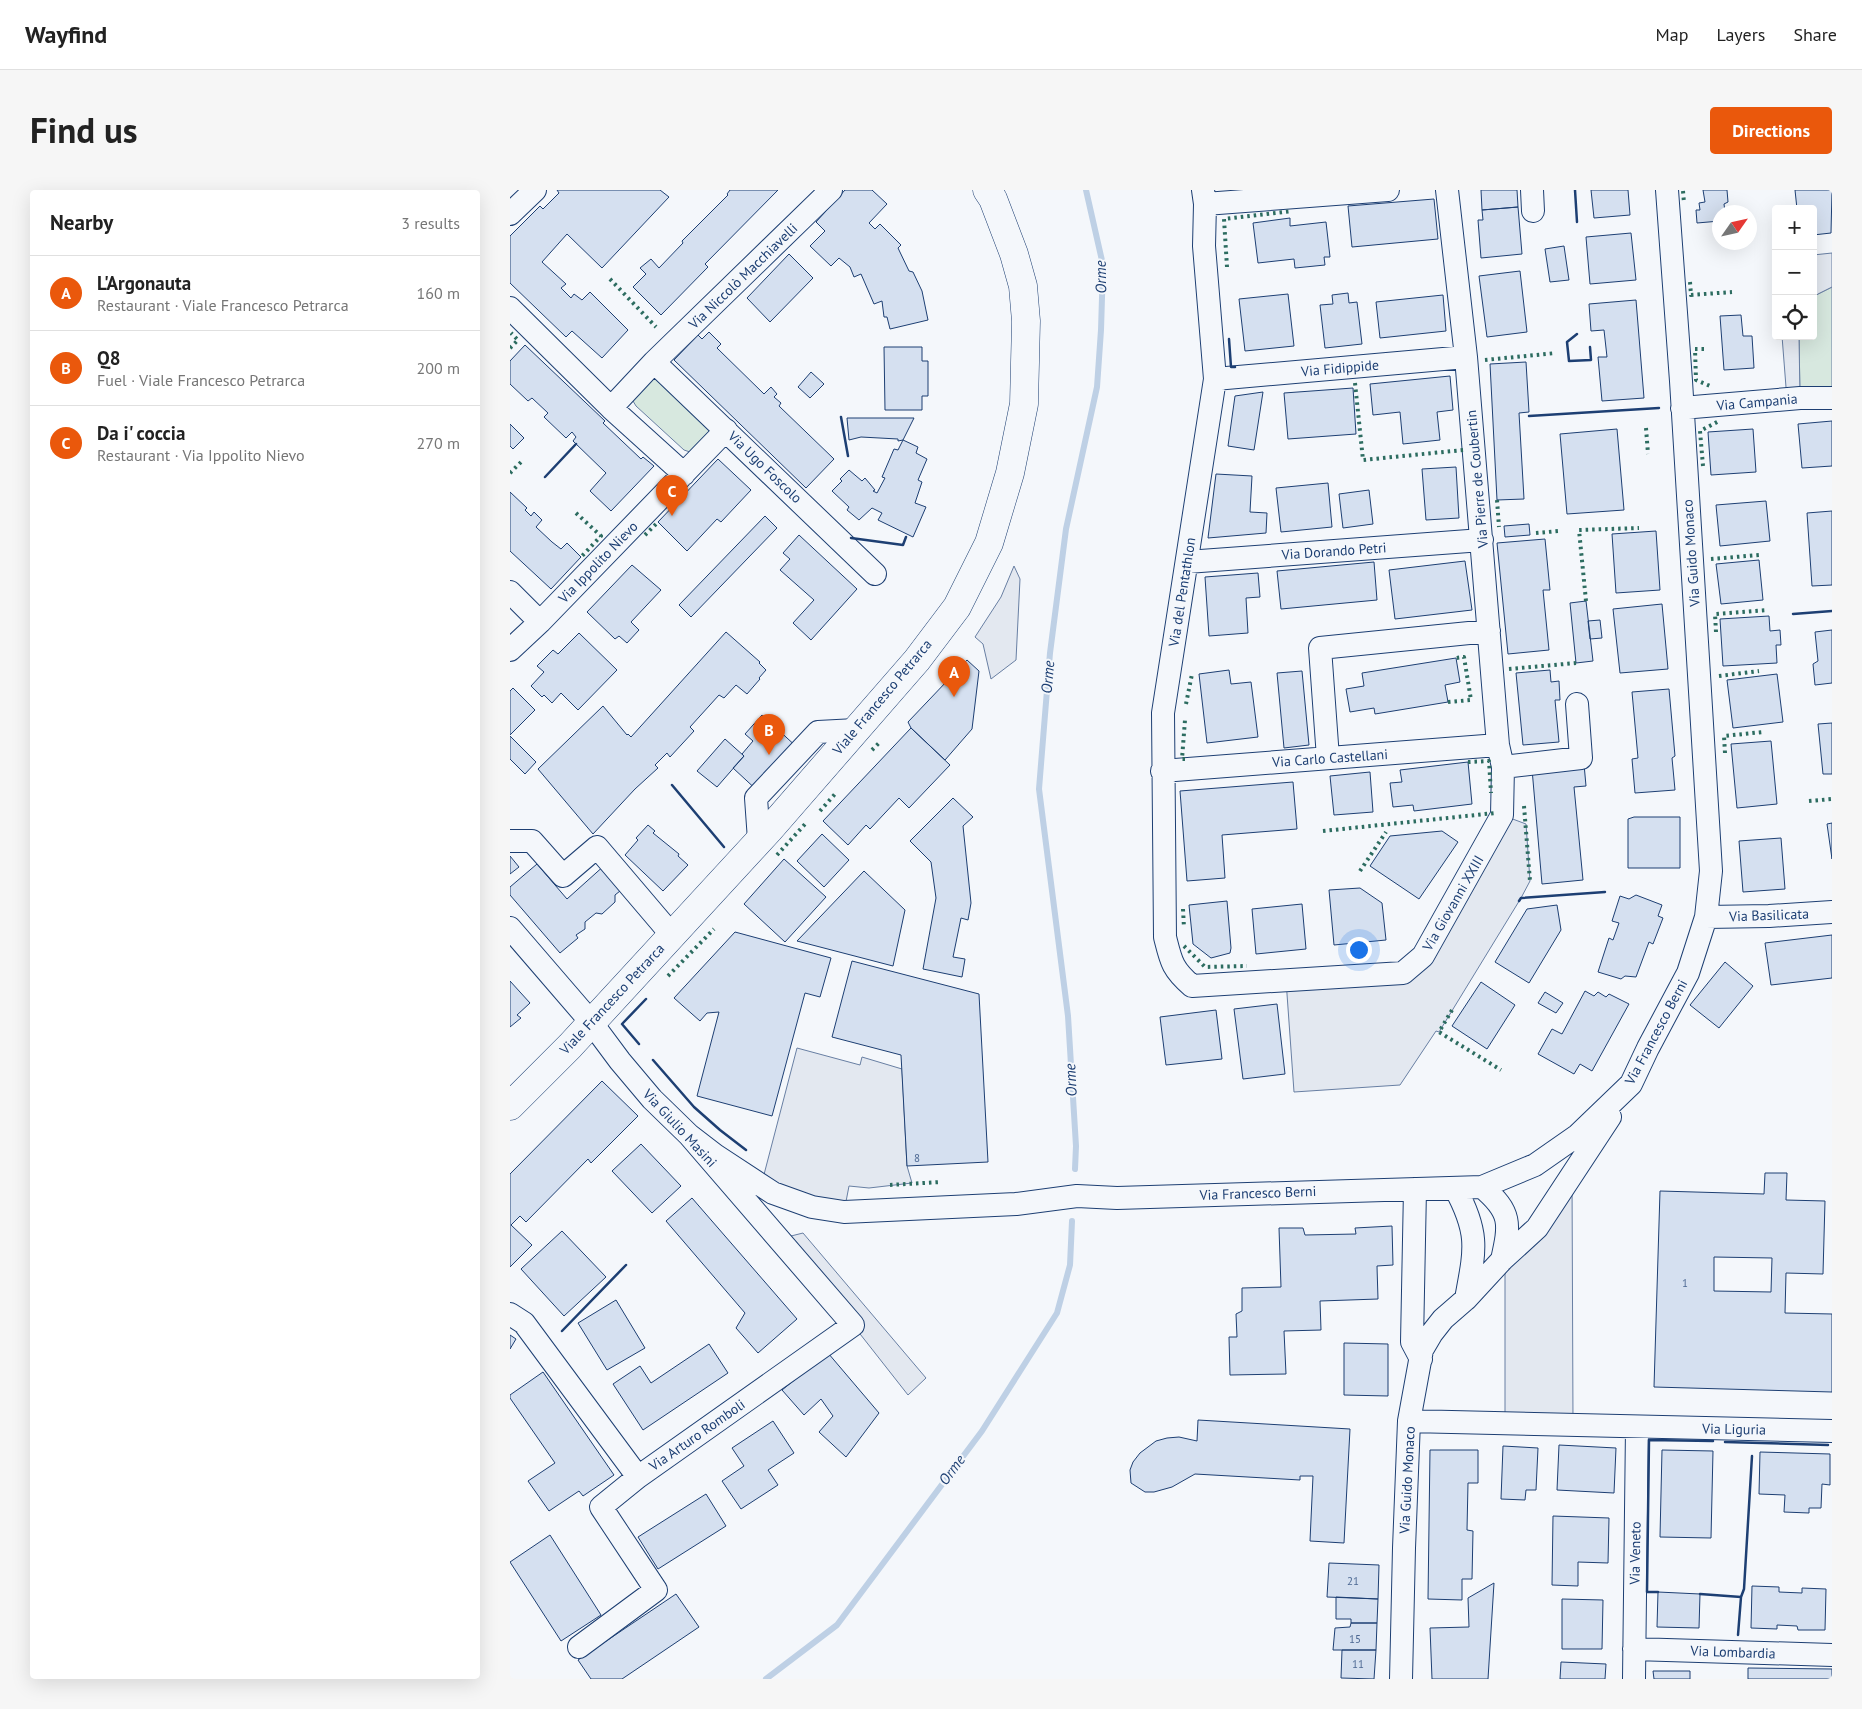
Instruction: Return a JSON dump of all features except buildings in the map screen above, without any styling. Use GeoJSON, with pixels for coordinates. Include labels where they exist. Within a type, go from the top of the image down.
{"type":"FeatureCollection","features":[{"type":"Feature","properties":{"kind":"main road","name":"Viale Francesco Petrarca"},"geometry":{"type":"LineString","coordinates":[[510,1106],[591,1022],[759,840],[917,660],[957,607],[989,544],[1010,473],[1024,404],[1026,320],[1023,286],[1014,254],[993,199],[987,190]]}},
{"type":"Feature","properties":{"kind":"street"},"geometry":{"type":"LineString","coordinates":[[510,214],[535,190]]}},
{"type":"Feature","properties":{"kind":"street","name":"Via Niccolò Macchiavelli"},"geometry":{"type":"LineString","coordinates":[[611,408],[654,362],[831,190]]}},
{"type":"Feature","properties":{"kind":"street"},"geometry":{"type":"LineString","coordinates":[[1204,197],[1388,190]]}},
{"type":"Feature","properties":{"kind":"street","name":"Via Pierre de Coubertin"},"geometry":{"type":"LineString","coordinates":[[1447,190],[1466,356],[1498,746],[1504,768]]}},
{"type":"Feature","properties":{"kind":"street","name":"Via Guido Monaco"},"geometry":{"type":"LineString","coordinates":[[1667,190],[1711,871],[1706,917]]}},
{"type":"Feature","properties":{"kind":"street","name":"Via del Pentathlon"},"geometry":{"type":"LineString","coordinates":[[1192,986],[1179,975],[1171,961],[1165,937],[1162,771],[1163,713],[1215,379],[1204,246],[1204,197]]}},
{"type":"Feature","properties":{"kind":"street"},"geometry":{"type":"LineString","coordinates":[[511,311],[611,408],[684,474]]}},
{"type":"Feature","properties":{"kind":"street","name":"Via Fidippide"},"geometry":{"type":"LineString","coordinates":[[1215,379],[1466,356]]}},
{"type":"Feature","properties":{"kind":"street","name":"Via Ugo Foscolo"},"geometry":{"type":"LineString","coordinates":[[654,362],[875,574]]}},
{"type":"Feature","properties":{"kind":"street","name":"Via Campania"},"geometry":{"type":"LineString","coordinates":[[1682,408],[1800,398],[1832,398]]}},
{"type":"Feature","properties":{"kind":"street","name":"Via Ippolito Nievo"},"geometry":{"type":"LineString","coordinates":[[510,650],[540,622],[726,430]]}},
{"type":"Feature","properties":{"kind":"street","name":"Via Dorando Petri"},"geometry":{"type":"LineString","coordinates":[[1186,562],[1482,540]]}},
{"type":"Feature","properties":{"kind":"street"},"geometry":{"type":"LineString","coordinates":[[510,592],[540,622]]}},
{"type":"Feature","properties":{"kind":"street"},"geometry":{"type":"LineString","coordinates":[[1328,758],[1320,648],[1489,632]]}},
{"type":"Feature","properties":{"kind":"street"},"geometry":{"type":"LineString","coordinates":[[1504,768],[1581,758],[1577,704]]}},
{"type":"Feature","properties":{"kind":"street","name":"Via Carlo Castellani"},"geometry":{"type":"LineString","coordinates":[[1162,771],[1498,746]]}},
{"type":"Feature","properties":{"kind":"street","name":"Via Giovanni XXIII"},"geometry":{"type":"LineString","coordinates":[[1192,986],[1403,973],[1423,956],[1502,815],[1504,768]]}},
{"type":"Feature","properties":{"kind":"street"},"geometry":{"type":"LineString","coordinates":[[510,841],[532,841],[563,876],[596,847],[671,934]]}},
{"type":"Feature","properties":{"kind":"street","name":"Via Basilicata"},"geometry":{"type":"LineString","coordinates":[[1706,917],[1832,912]]}},
{"type":"Feature","properties":{"kind":"street","name":"Via Francesco Berni"},"geometry":{"type":"LineString","coordinates":[[689,1135],[773,1194],[812,1207],[844,1212],[1002,1205],[1078,1196],[1117,1198],[1482,1187],[1535,1166],[1578,1135],[1631,1084],[1688,973],[1706,917]]}},
{"type":"Feature","properties":{"kind":"street","name":"Via Giulio Masini"},"geometry":{"type":"LineString","coordinates":[[510,928],[591,1022],[652,1099],[689,1135],[853,1325]]}},
{"type":"Feature","properties":{"kind":"street","name":"Via Guido Monaco"},"geometry":{"type":"LineString","coordinates":[[1401,1679],[1409,1422],[1422,1350],[1432,1332],[1443,1319],[1466,1299],[1502,1260],[1537,1228],[1631,1084]]}},
{"type":"Feature","properties":{"kind":"street","name":"Via Guido Monaco"},"geometry":{"type":"LineString","coordinates":[[1482,1187],[1497,1199],[1505,1214],[1509,1230],[1502,1260]]}},
{"type":"Feature","properties":{"kind":"street"},"geometry":{"type":"LineString","coordinates":[[1455,1188],[1464,1204],[1474,1239],[1473,1259],[1466,1299]]}},
{"type":"Feature","properties":{"kind":"street"},"geometry":{"type":"LineString","coordinates":[[1416,1189],[1412,1342],[1421,1359]]}},
{"type":"Feature","properties":{"kind":"street","name":"Via Arturo Romboli"},"geometry":{"type":"LineString","coordinates":[[510,1314],[524,1324],[638,1477],[853,1325]]}},
{"type":"Feature","properties":{"kind":"street","name":"Via Liguria"},"geometry":{"type":"LineString","coordinates":[[1409,1422],[1832,1431]]}},
{"type":"Feature","properties":{"kind":"street","name":"Via Veneto"},"geometry":{"type":"LineString","coordinates":[[1634,1679],[1637,1428]]}},
{"type":"Feature","properties":{"kind":"street"},"geometry":{"type":"LineString","coordinates":[[579,1647],[656,1590],[601,1507],[638,1477]]}},
{"type":"Feature","properties":{"kind":"street","name":"Via Lombardia"},"geometry":{"type":"LineString","coordinates":[[1634,1648],[1832,1655]]}},
{"type":"Feature","properties":{"kind":"shaded area"},"geometry":{"type":"Polygon","coordinates":[[[1832,253],[1832,287],[1817,295],[1817,255],[1832,253]]]}},
{"type":"Feature","properties":{"kind":"shaded area"},"geometry":{"type":"Polygon","coordinates":[[[1832,287],[1832,398],[1800,398],[1799,340],[1817,340],[1818,294],[1832,287]]]}},
{"type":"Feature","properties":{"kind":"shaded area"},"geometry":{"type":"Polygon","coordinates":[[[1782,340],[1799,340],[1800,398],[1787,400],[1782,340]]]}},
{"type":"Feature","properties":{"kind":"shaded area"},"geometry":{"type":"Polygon","coordinates":[[[655,378],[708,424],[710,432],[690,452],[684,450],[636,406],[633,401],[635,396],[655,378]]]}},
{"type":"Feature","properties":{"kind":"shaded area"},"geometry":{"type":"Polygon","coordinates":[[[1014,566],[1020,579],[1016,660],[991,679],[983,644],[975,637],[1001,597],[1014,566]]]}},
{"type":"Feature","properties":{"kind":"shaded area"},"geometry":{"type":"Polygon","coordinates":[[[1502,815],[1526,824],[1530,881],[1439,1032],[1436,1031],[1400,1085],[1294,1092],[1286,980],[1403,973],[1502,815]]]}},
{"type":"Feature","properties":{"kind":"shaded area"},"geometry":{"type":"Polygon","coordinates":[[[797,1048],[860,1065],[862,1057],[902,1069],[907,1166],[912,1183],[869,1188],[849,1186],[844,1212],[761,1186],[797,1048]]]}},
{"type":"Feature","properties":{"kind":"shaded area"},"geometry":{"type":"Polygon","coordinates":[[[1572,1174],[1573,1423],[1505,1424],[1505,1257],[1572,1174]]]}},
{"type":"Feature","properties":{"kind":"shaded area"},"geometry":{"type":"Polygon","coordinates":[[[803,1233],[926,1378],[908,1395],[853,1325],[779,1239],[803,1233]]]}},
{"type":"Feature","properties":{"kind":"waterway","name":"Orme"},"geometry":{"type":"LineString","coordinates":[[1075,1169],[1076,1146],[1068,1016],[1039,789],[1050,653],[1066,529],[1097,387],[1103,265],[1086,190]]}},
{"type":"Feature","properties":{"kind":"waterway","name":"Orme"},"geometry":{"type":"LineString","coordinates":[[766,1679],[837,1625],[982,1431],[1057,1313],[1070,1265],[1072,1221]]}},
{"type":"Feature","properties":{"kind":"hedge"},"geometry":{"type":"LineString","coordinates":[[1683,191],[1684,203]]}},
{"type":"Feature","properties":{"kind":"hedge"},"geometry":{"type":"LineString","coordinates":[[1227,267],[1224,219],[1292,211]]}},
{"type":"Feature","properties":{"kind":"hedge"},"geometry":{"type":"LineString","coordinates":[[610,279],[656,327]]}},
{"type":"Feature","properties":{"kind":"hedge"},"geometry":{"type":"LineString","coordinates":[[1690,282],[1691,295],[1732,292]]}},
{"type":"Feature","properties":{"kind":"hedge"},"geometry":{"type":"LineString","coordinates":[[510,348],[518,340],[511,333]]}},
{"type":"Feature","properties":{"kind":"hedge"},"geometry":{"type":"LineString","coordinates":[[1704,349],[1695,349],[1696,380],[1710,386]]}},
{"type":"Feature","properties":{"kind":"hedge"},"geometry":{"type":"LineString","coordinates":[[1485,360],[1556,353]]}},
{"type":"Feature","properties":{"kind":"hedge"},"geometry":{"type":"LineString","coordinates":[[1355,383],[1363,460],[1463,450]]}},
{"type":"Feature","properties":{"kind":"hedge"},"geometry":{"type":"LineString","coordinates":[[1703,466],[1700,431],[1719,421]]}},
{"type":"Feature","properties":{"kind":"hedge"},"geometry":{"type":"LineString","coordinates":[[1646,428],[1648,454]]}},
{"type":"Feature","properties":{"kind":"hedge"},"geometry":{"type":"LineString","coordinates":[[510,473],[522,461]]}},
{"type":"Feature","properties":{"kind":"hedge"},"geometry":{"type":"LineString","coordinates":[[1497,500],[1499,527]]}},
{"type":"Feature","properties":{"kind":"hedge"},"geometry":{"type":"LineString","coordinates":[[576,513],[601,536],[581,557]]}},
{"type":"Feature","properties":{"kind":"hedge"},"geometry":{"type":"LineString","coordinates":[[645,535],[658,522]]}},
{"type":"Feature","properties":{"kind":"hedge"},"geometry":{"type":"LineString","coordinates":[[1586,601],[1579,530],[1639,528]]}},
{"type":"Feature","properties":{"kind":"hedge"},"geometry":{"type":"LineString","coordinates":[[1536,533],[1559,531]]}},
{"type":"Feature","properties":{"kind":"hedge"},"geometry":{"type":"LineString","coordinates":[[1711,559],[1759,555]]}},
{"type":"Feature","properties":{"kind":"hedge"},"geometry":{"type":"LineString","coordinates":[[1716,632],[1715,614],[1768,610]]}},
{"type":"Feature","properties":{"kind":"hedge"},"geometry":{"type":"LineString","coordinates":[[1448,702],[1471,700],[1464,657],[1456,658]]}},
{"type":"Feature","properties":{"kind":"hedge"},"geometry":{"type":"LineString","coordinates":[[1509,669],[1576,663]]}},
{"type":"Feature","properties":{"kind":"hedge"},"geometry":{"type":"LineString","coordinates":[[1719,676],[1759,671]]}},
{"type":"Feature","properties":{"kind":"hedge"},"geometry":{"type":"LineString","coordinates":[[1186,704],[1192,674]]}},
{"type":"Feature","properties":{"kind":"hedge"},"geometry":{"type":"LineString","coordinates":[[1185,720],[1182,759],[1185,759]]}},
{"type":"Feature","properties":{"kind":"hedge"},"geometry":{"type":"LineString","coordinates":[[1725,753],[1724,736],[1763,732]]}},
{"type":"Feature","properties":{"kind":"hedge"},"geometry":{"type":"LineString","coordinates":[[872,750],[881,741]]}},
{"type":"Feature","properties":{"kind":"hedge"},"geometry":{"type":"LineString","coordinates":[[1468,762],[1489,761],[1491,793]]}},
{"type":"Feature","properties":{"kind":"hedge"},"geometry":{"type":"LineString","coordinates":[[820,811],[835,794]]}},
{"type":"Feature","properties":{"kind":"hedge"},"geometry":{"type":"LineString","coordinates":[[1809,801],[1832,799]]}},
{"type":"Feature","properties":{"kind":"hedge"},"geometry":{"type":"LineString","coordinates":[[1524,806],[1530,881]]}},
{"type":"Feature","properties":{"kind":"hedge"},"geometry":{"type":"LineString","coordinates":[[1323,831],[1495,813]]}},
{"type":"Feature","properties":{"kind":"hedge"},"geometry":{"type":"LineString","coordinates":[[777,855],[806,823]]}},
{"type":"Feature","properties":{"kind":"hedge"},"geometry":{"type":"LineString","coordinates":[[1360,871],[1386,832]]}},
{"type":"Feature","properties":{"kind":"hedge"},"geometry":{"type":"LineString","coordinates":[[1183,909],[1184,928]]}},
{"type":"Feature","properties":{"kind":"hedge"},"geometry":{"type":"LineString","coordinates":[[668,976],[714,929]]}},
{"type":"Feature","properties":{"kind":"hedge"},"geometry":{"type":"LineString","coordinates":[[1184,946],[1205,967],[1247,966]]}},
{"type":"Feature","properties":{"kind":"hedge"},"geometry":{"type":"LineString","coordinates":[[1452,1010],[1439,1032],[1501,1070]]}},
{"type":"Feature","properties":{"kind":"hedge"},"geometry":{"type":"LineString","coordinates":[[890,1185],[941,1182]]}},
{"type":"Feature","properties":{"kind":"wall"},"geometry":{"type":"LineString","coordinates":[[1575,190],[1577,222]]}},
{"type":"Feature","properties":{"kind":"wall"},"geometry":{"type":"LineString","coordinates":[[1577,334],[1567,342],[1569,361],[1591,360],[1590,347]]}},
{"type":"Feature","properties":{"kind":"wall"},"geometry":{"type":"LineString","coordinates":[[1229,339],[1231,367],[1235,367]]}},
{"type":"Feature","properties":{"kind":"wall"},"geometry":{"type":"LineString","coordinates":[[1529,416],[1659,408]]}},
{"type":"Feature","properties":{"kind":"wall"},"geometry":{"type":"LineString","coordinates":[[841,417],[848,456]]}},
{"type":"Feature","properties":{"kind":"wall"},"geometry":{"type":"LineString","coordinates":[[545,477],[576,444]]}},
{"type":"Feature","properties":{"kind":"wall"},"geometry":{"type":"LineString","coordinates":[[851,538],[903,545],[906,537]]}},
{"type":"Feature","properties":{"kind":"wall"},"geometry":{"type":"LineString","coordinates":[[1793,614],[1832,611]]}},
{"type":"Feature","properties":{"kind":"wall"},"geometry":{"type":"LineString","coordinates":[[672,785],[724,847]]}},
{"type":"Feature","properties":{"kind":"wall"},"geometry":{"type":"LineString","coordinates":[[1519,901],[1521,898],[1605,892]]}},
{"type":"Feature","properties":{"kind":"wall"},"geometry":{"type":"LineString","coordinates":[[639,1044],[622,1024],[646,999]]}},
{"type":"Feature","properties":{"kind":"wall"},"geometry":{"type":"LineString","coordinates":[[653,1060],[694,1107],[746,1150]]}},
{"type":"Feature","properties":{"kind":"wall"},"geometry":{"type":"LineString","coordinates":[[562,1331],[626,1265]]}},
{"type":"Feature","properties":{"kind":"wall"},"geometry":{"type":"LineString","coordinates":[[1658,1592],[1647,1592],[1649,1440],[1713,1441]]}},
{"type":"Feature","properties":{"kind":"wall"},"geometry":{"type":"LineString","coordinates":[[1725,1442],[1828,1445]]}},
{"type":"Feature","properties":{"kind":"wall"},"geometry":{"type":"LineString","coordinates":[[1700,1594],[1741,1597],[1744,1589],[1752,1456]]}},
{"type":"Feature","properties":{"kind":"wall"},"geometry":{"type":"LineString","coordinates":[[1738,1635],[1741,1597]]}},
{"type":"Feature","properties":{"kind":"place","name":"Da i' coccia"},"geometry":{"type":"Point","coordinates":[672,516]}},
{"type":"Feature","properties":{"kind":"place","name":"L'Argonauta"},"geometry":{"type":"Point","coordinates":[954,697]}},
{"type":"Feature","properties":{"kind":"place","name":"Q8"},"geometry":{"type":"Point","coordinates":[769,755]}}]}
